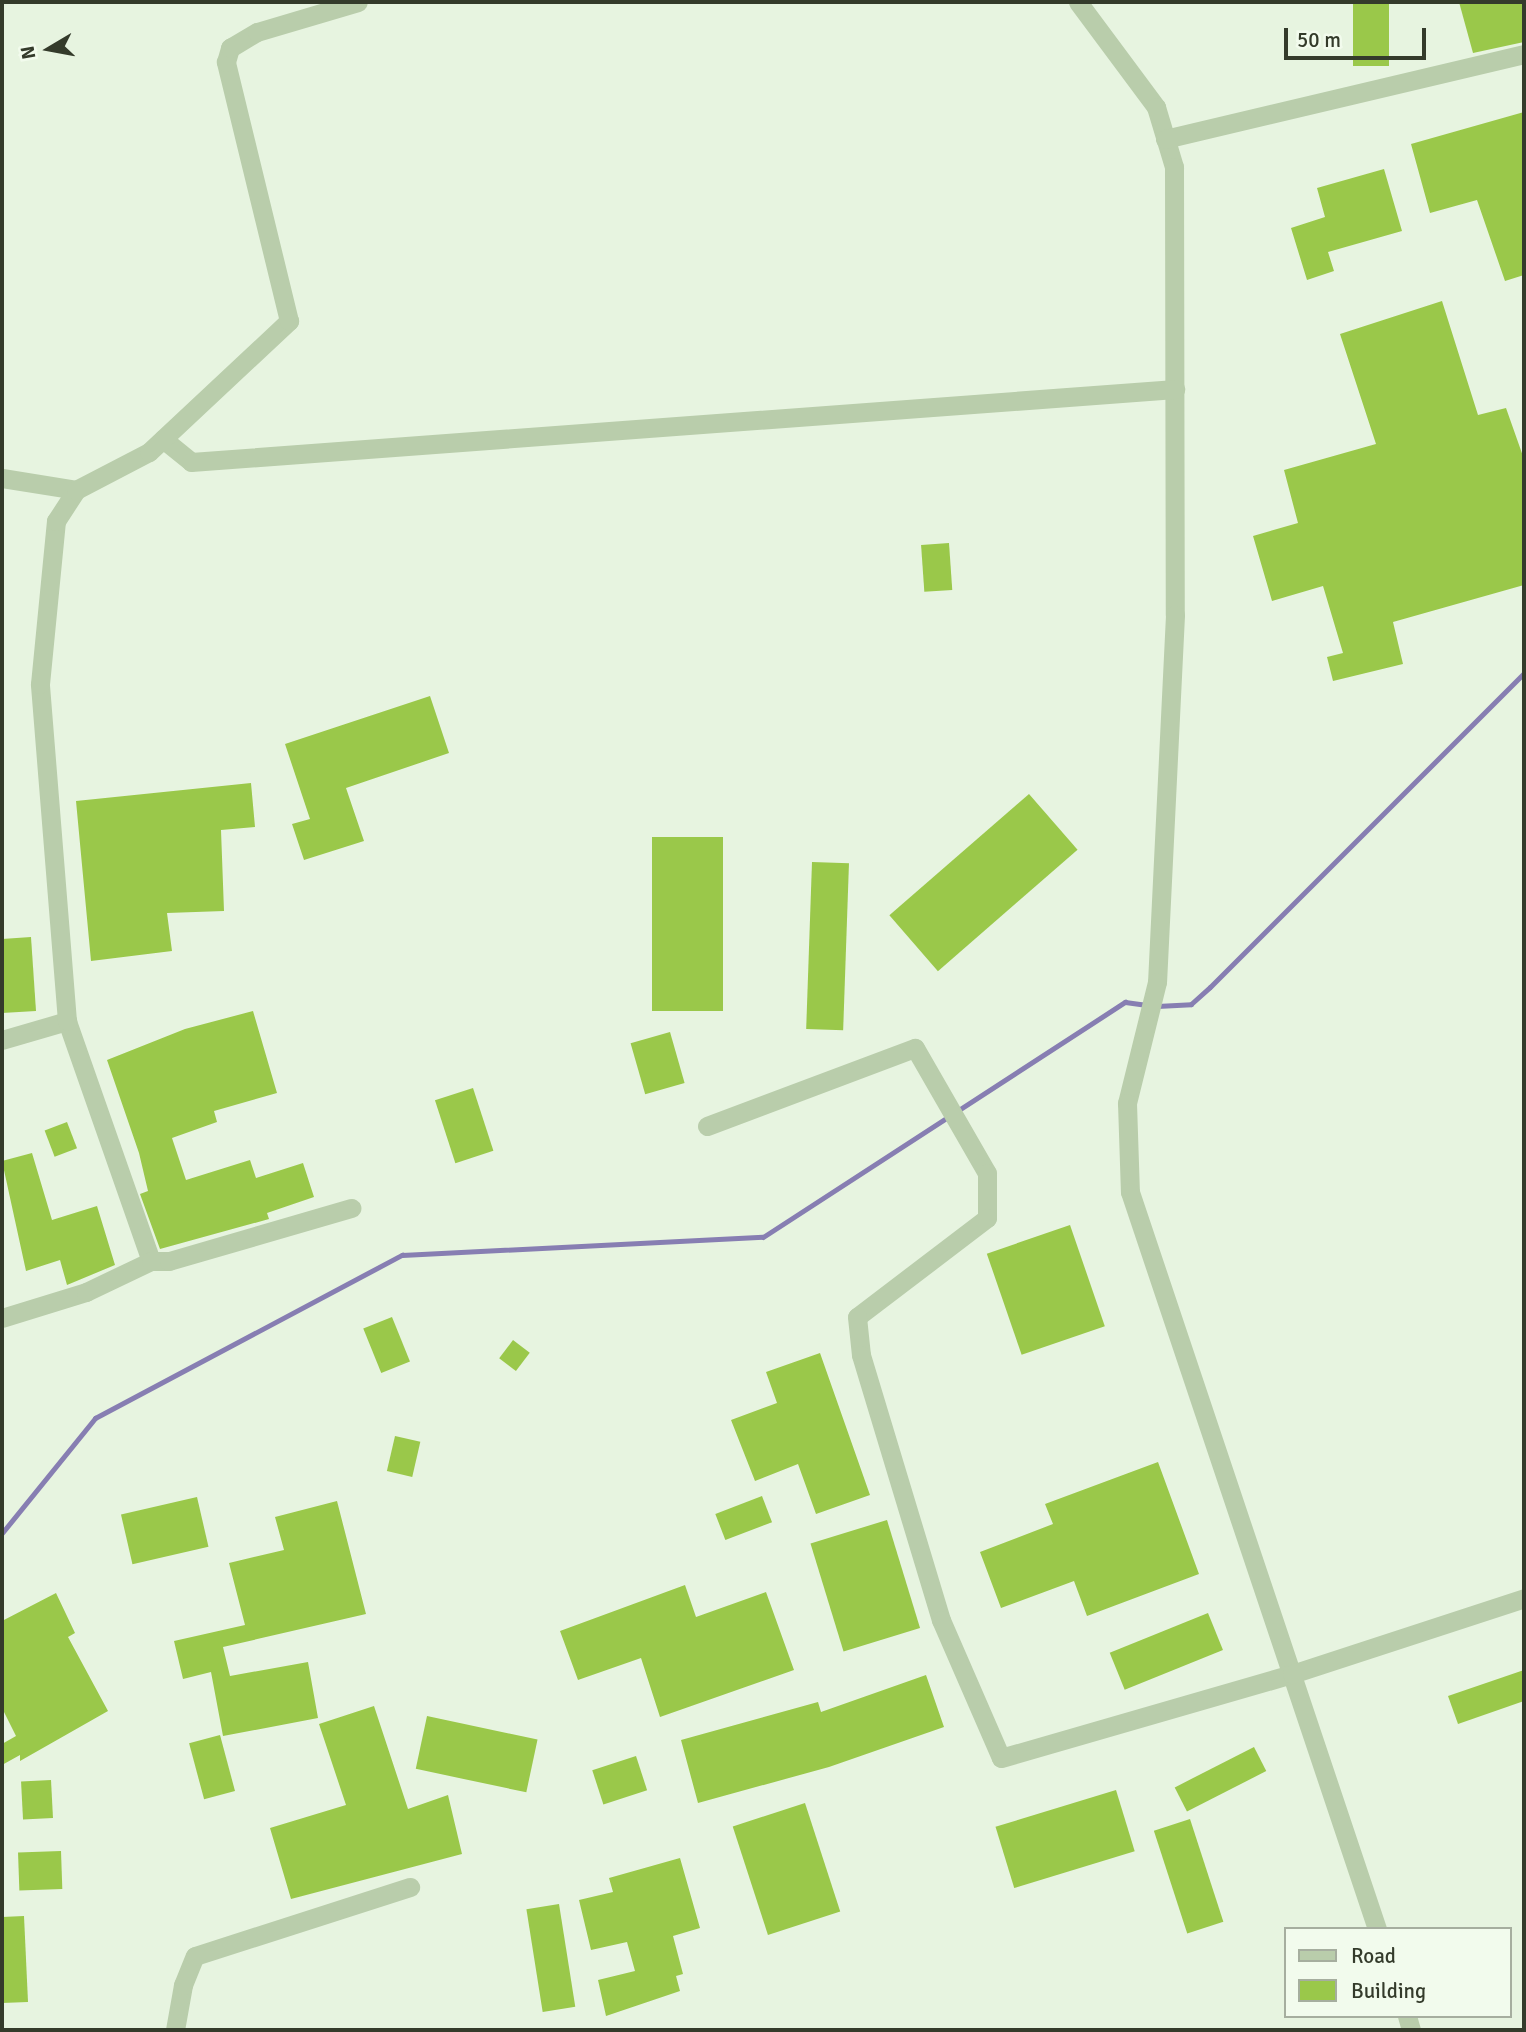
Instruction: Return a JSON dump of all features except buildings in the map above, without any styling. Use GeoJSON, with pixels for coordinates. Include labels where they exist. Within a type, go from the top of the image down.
{"type":"FeatureCollection","features":[{"type":"Feature","properties":{"kind":"street"},"geometry":{"type":"LineString","coordinates":[[151,1261],[67,1021],[40,684],[55,521],[76,490],[163,439],[289,321],[230,93],[230,48],[257,32],[358,2]]}},
{"type":"Feature","properties":{"kind":"street"},"geometry":{"type":"LineString","coordinates":[[1078,2],[1156,107],[1174,167],[1175,615],[1157,982],[1138,1042],[1127,1103],[1130,1192],[1376,1927]]}},
{"type":"Feature","properties":{"kind":"street"},"geometry":{"type":"LineString","coordinates":[[1165,139],[1524,54]]}},
{"type":"Feature","properties":{"kind":"street"},"geometry":{"type":"LineString","coordinates":[[163,439],[191,462],[1175,390]]}},
{"type":"Feature","properties":{"kind":"street"},"geometry":{"type":"LineString","coordinates":[[2,478],[76,490]]}},
{"type":"Feature","properties":{"kind":"street"},"geometry":{"type":"LineString","coordinates":[[2,1040],[67,1021]]}},
{"type":"Feature","properties":{"kind":"street"},"geometry":{"type":"LineString","coordinates":[[707,1126],[915,1048],[987,1173],[987,1218],[857,1317],[861,1355],[941,1620],[1001,1758],[1292,1674],[1524,1598]]}},
{"type":"Feature","properties":{"kind":"street"},"geometry":{"type":"LineString","coordinates":[[2,1318],[86,1292],[151,1261],[169,1261],[351,1208]]}},
{"type":"Feature","properties":{"kind":"street"},"geometry":{"type":"LineString","coordinates":[[175,2030],[183,1985],[195,1956],[410,1887]]}},
{"type":"Feature","properties":{"kind":"waterway"},"geometry":{"type":"LineString","coordinates":[[1157,1006],[1191,1004],[1210,987],[1524,673]]}},
{"type":"Feature","properties":{"kind":"waterway"},"geometry":{"type":"LineString","coordinates":[[2,1533],[95,1418],[402,1255],[763,1237],[1125,1002],[1147,1005]]}}]}
